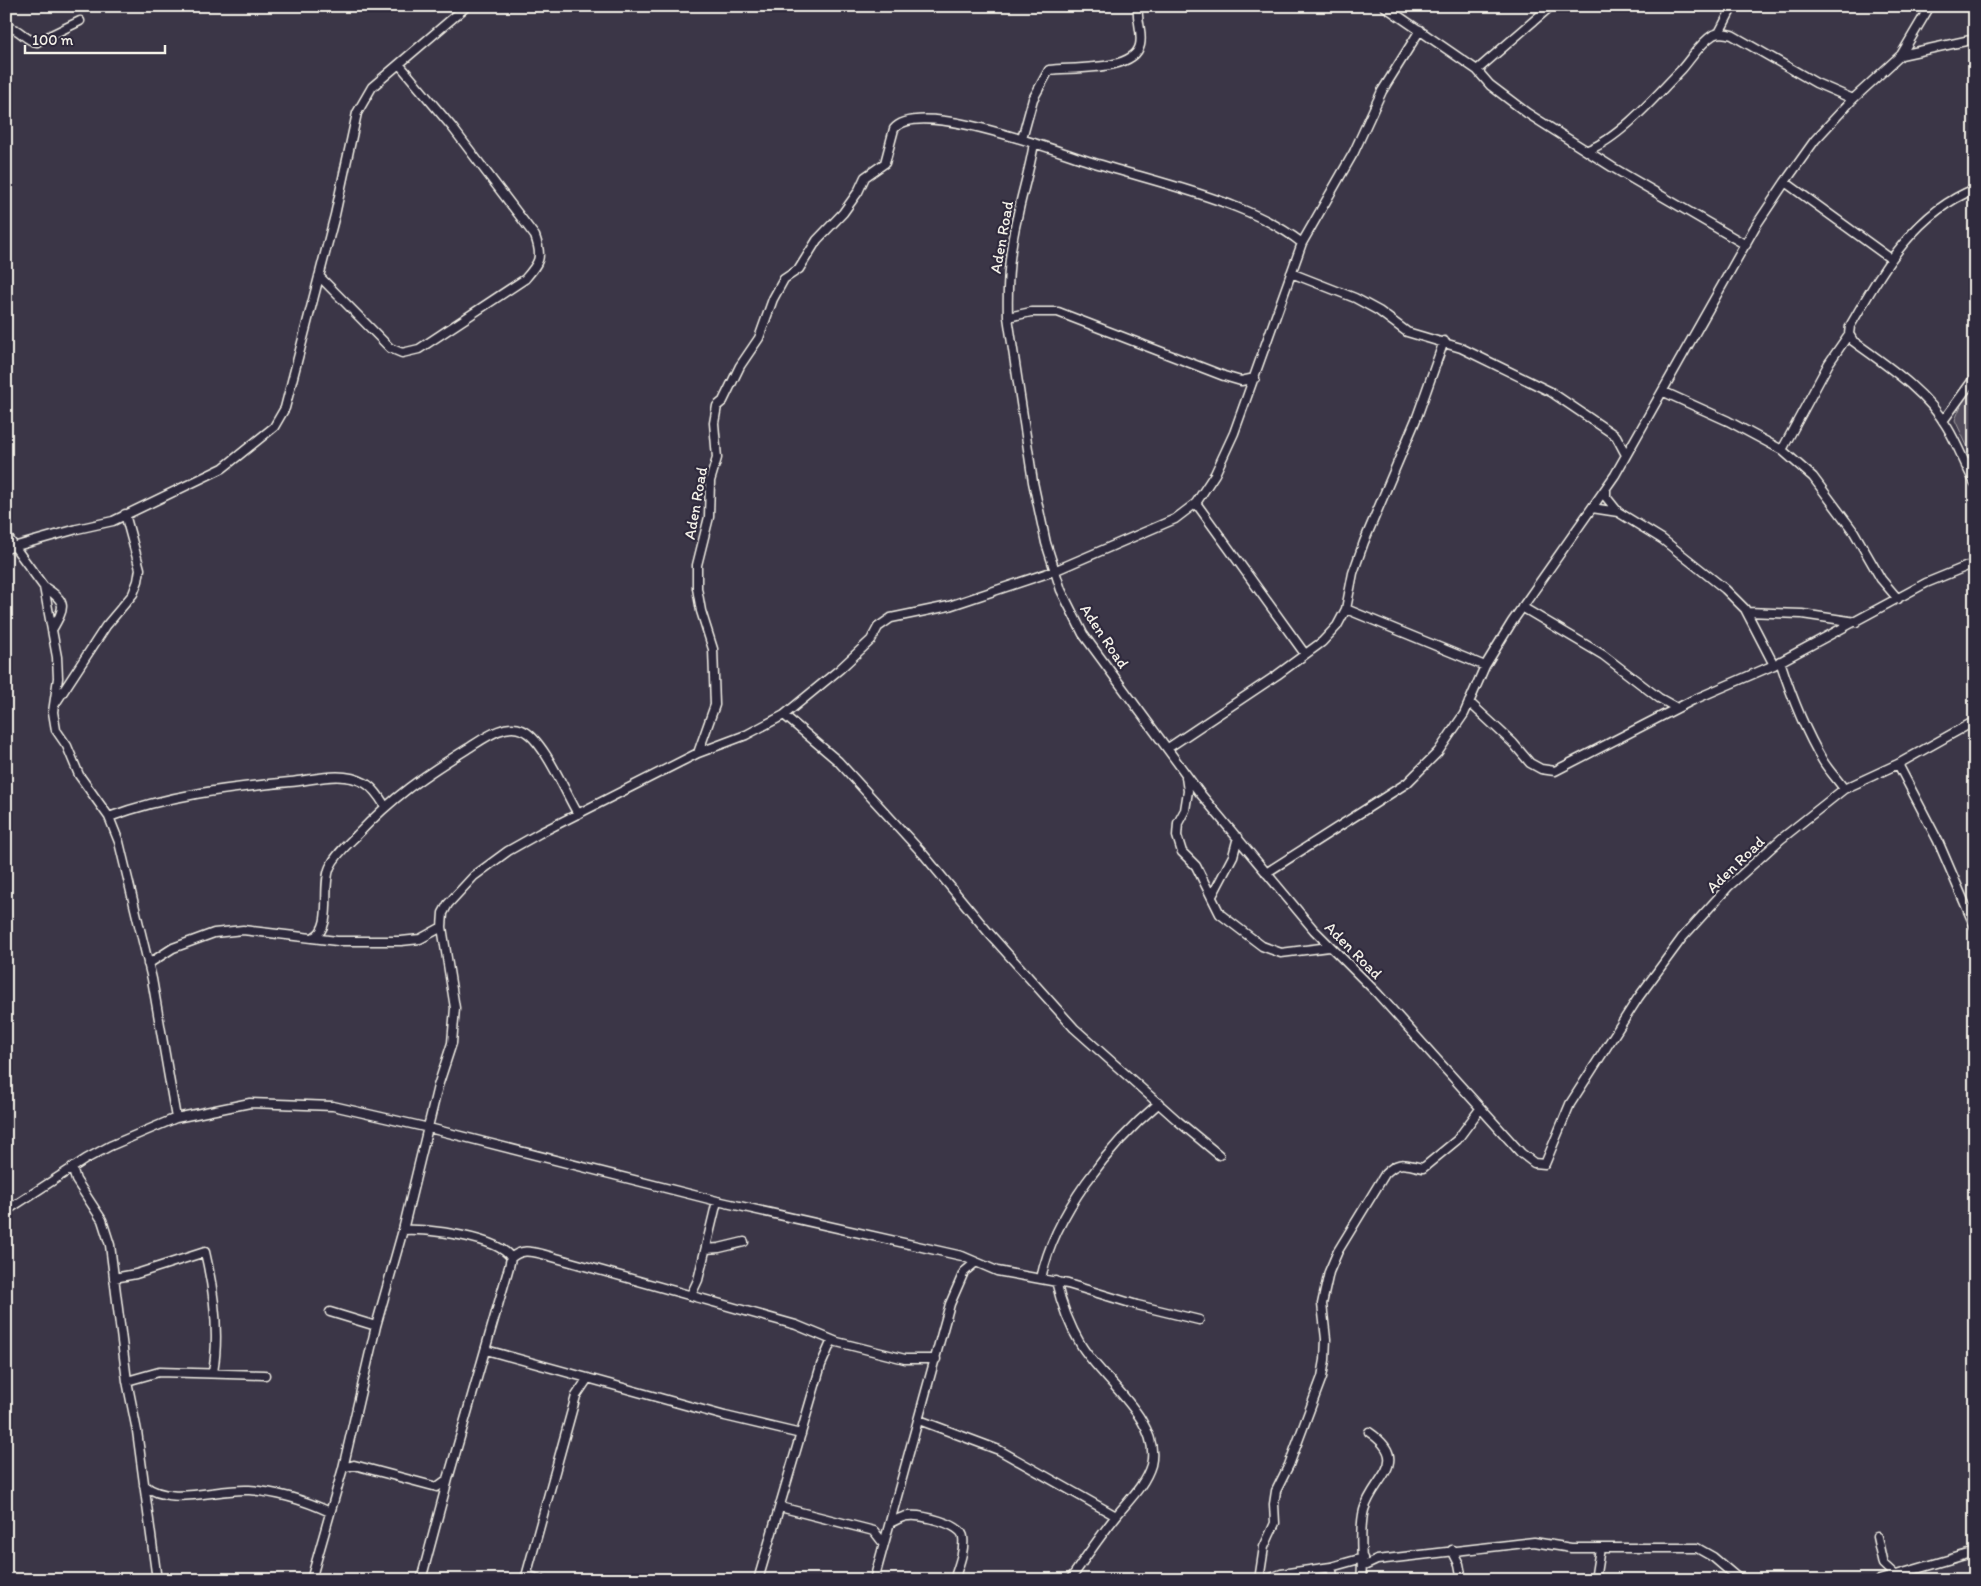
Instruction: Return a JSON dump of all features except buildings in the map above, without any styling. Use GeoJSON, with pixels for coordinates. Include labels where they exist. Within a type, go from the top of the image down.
{"type":"FeatureCollection","features":[{"type":"Feature","properties":{"kind":"street"},"geometry":{"type":"LineString","coordinates":[[6,549],[113,521],[223,468],[274,427],[285,408],[352,145],[357,113],[372,87],[467,6]]}},
{"type":"Feature","properties":{"kind":"street"},"geometry":{"type":"LineString","coordinates":[[1022,139],[1033,99],[1049,70],[1108,65],[1129,60],[1136,54],[1141,38],[1138,6]]}},
{"type":"Feature","properties":{"kind":"street"},"geometry":{"type":"LineString","coordinates":[[1384,6],[1477,70],[1490,85],[1527,113],[1612,167],[1746,245]]}},
{"type":"Feature","properties":{"kind":"street"},"geometry":{"type":"LineString","coordinates":[[1477,70],[1551,6]]}},
{"type":"Feature","properties":{"kind":"street"},"geometry":{"type":"LineString","coordinates":[[1588,150],[1599,146],[1623,127],[1681,70],[1708,39],[1719,33],[1733,6]]}},
{"type":"Feature","properties":{"kind":"street"},"geometry":{"type":"LineString","coordinates":[[1266,873],[1407,783],[1438,752],[1469,702],[1484,666],[1522,606],[1606,490],[1664,392],[1746,245],[1785,182],[1816,140],[1852,99],[1901,54],[1930,6]]}},
{"type":"Feature","properties":{"kind":"street"},"geometry":{"type":"LineString","coordinates":[[6,28],[18,30],[32,41],[37,42],[52,37],[80,21]]}},
{"type":"Feature","properties":{"kind":"street"},"geometry":{"type":"LineString","coordinates":[[311,1580],[343,1468],[376,1326],[455,1027],[455,1008],[442,927],[443,913],[446,908],[474,876],[508,851],[698,753],[746,735],[784,715],[840,669],[871,640],[878,627],[891,618],[949,606],[1054,571],[1175,519],[1196,503],[1215,474],[1234,433],[1302,243],[1354,152],[1382,91],[1420,30]]}},
{"type":"Feature","properties":{"kind":"street"},"geometry":{"type":"LineString","coordinates":[[1719,33],[1732,35],[1816,83],[1852,99]]}},
{"type":"Feature","properties":{"kind":"street"},"geometry":{"type":"LineString","coordinates":[[1901,54],[1975,39]]}},
{"type":"Feature","properties":{"kind":"street"},"geometry":{"type":"LineString","coordinates":[[319,276],[390,348],[402,353],[419,350],[525,279],[538,264],[540,249],[535,236],[452,127],[399,64]]}},
{"type":"Feature","properties":{"kind":"street","name":"Aden Road"},"geometry":{"type":"LineString","coordinates":[[698,753],[716,705],[713,649],[706,630],[697,588],[697,564],[709,517],[710,481],[717,458],[714,415],[717,406],[723,401],[740,366],[759,338],[773,299],[784,279],[799,269],[817,240],[844,213],[858,192],[865,177],[885,163],[894,129],[897,125],[911,120],[950,122],[976,126],[1022,139],[1237,207],[1290,233],[1302,243]]}},
{"type":"Feature","properties":{"kind":"street","name":"Aden Road"},"geometry":{"type":"LineString","coordinates":[[1034,144],[1030,168],[1016,219],[1007,286],[1008,317],[1034,482],[1054,571],[1083,634],[1186,775],[1329,947],[1360,974],[1480,1109],[1521,1153],[1534,1163],[1545,1164],[1570,1104],[1638,998],[1682,938],[1728,887],[1781,839],[1844,789],[1898,764],[1975,721]]}},
{"type":"Feature","properties":{"kind":"street"},"geometry":{"type":"LineString","coordinates":[[1785,182],[1891,259]]}},
{"type":"Feature","properties":{"kind":"street"},"geometry":{"type":"LineString","coordinates":[[1782,450],[1829,363],[1848,334],[1850,326],[1891,259],[1925,220],[1944,206],[1975,189]]}},
{"type":"Feature","properties":{"kind":"street"},"geometry":{"type":"LineString","coordinates":[[1291,273],[1355,298],[1379,311],[1406,332],[1444,341],[1551,392],[1616,436],[1635,439]]}},
{"type":"Feature","properties":{"kind":"street"},"geometry":{"type":"LineString","coordinates":[[1008,317],[1031,312],[1058,312],[1224,376],[1241,381],[1255,378]]}},
{"type":"Feature","properties":{"kind":"street"},"geometry":{"type":"LineString","coordinates":[[1848,334],[1853,341],[1908,383],[1943,421],[1975,483]]}},
{"type":"Feature","properties":{"kind":"street"},"geometry":{"type":"LineString","coordinates":[[1168,748],[1304,654],[1327,637],[1337,626],[1346,609],[1353,573],[1364,542],[1417,417],[1444,341]]}},
{"type":"Feature","properties":{"kind":"street"},"geometry":{"type":"LineString","coordinates":[[1943,421],[1975,377]]}},
{"type":"Feature","properties":{"kind":"street"},"geometry":{"type":"LineString","coordinates":[[1664,392],[1728,421],[1782,450],[1813,476],[1837,507],[1881,578],[1898,598]]}},
{"type":"Feature","properties":{"kind":"street"},"geometry":{"type":"LineString","coordinates":[[1616,436],[1626,455]]}},
{"type":"Feature","properties":{"kind":"street"},"geometry":{"type":"LineString","coordinates":[[1966,466],[1975,458]]}},
{"type":"Feature","properties":{"kind":"street"},"geometry":{"type":"LineString","coordinates":[[1606,490],[1606,497],[1618,512],[1676,549],[1725,589],[1747,612],[1777,663],[1824,762],[1844,789]]}},
{"type":"Feature","properties":{"kind":"street"},"geometry":{"type":"LineString","coordinates":[[1196,503],[1304,654]]}},
{"type":"Feature","properties":{"kind":"street"},"geometry":{"type":"LineString","coordinates":[[1592,508],[1618,512]]}},
{"type":"Feature","properties":{"kind":"street"},"geometry":{"type":"LineString","coordinates":[[54,706],[106,626],[133,594],[138,581],[140,569],[125,514]]}},
{"type":"Feature","properties":{"kind":"street"},"geometry":{"type":"LineString","coordinates":[[6,534],[44,587],[60,597],[63,610],[52,630]]}},
{"type":"Feature","properties":{"kind":"street"},"geometry":{"type":"LineString","coordinates":[[1469,702],[1513,743],[1530,763],[1548,771],[1555,771],[1575,763],[1677,708],[1777,663],[1926,583],[1975,563]]}},
{"type":"Feature","properties":{"kind":"street"},"geometry":{"type":"LineString","coordinates":[[44,587],[58,678],[54,706],[56,730],[67,746],[80,775],[110,817],[119,842],[148,964],[176,1118]]}},
{"type":"Feature","properties":{"kind":"street"},"geometry":{"type":"LineString","coordinates":[[1522,606],[1603,655],[1677,708]]}},
{"type":"Feature","properties":{"kind":"street"},"geometry":{"type":"LineString","coordinates":[[1346,609],[1484,666]]}},
{"type":"Feature","properties":{"kind":"street"},"geometry":{"type":"LineString","coordinates":[[1747,612],[1802,614],[1856,622]]}},
{"type":"Feature","properties":{"kind":"street"},"geometry":{"type":"LineString","coordinates":[[784,715],[838,761],[924,855],[1074,1028],[1219,1154]]}},
{"type":"Feature","properties":{"kind":"street"},"geometry":{"type":"LineString","coordinates":[[314,937],[322,932],[325,923],[326,880],[330,867],[349,843],[406,787],[434,768],[490,736],[512,728],[525,731],[537,742],[578,814]]}},
{"type":"Feature","properties":{"kind":"street"},"geometry":{"type":"LineString","coordinates":[[1898,764],[1938,841],[1975,927]]}},
{"type":"Feature","properties":{"kind":"street"},"geometry":{"type":"LineString","coordinates":[[1186,775],[1188,790],[1184,810],[1178,823],[1177,836],[1182,852],[1196,866],[1212,896],[1215,907],[1225,919],[1262,946],[1281,953],[1329,947]]}},
{"type":"Feature","properties":{"kind":"street"},"geometry":{"type":"LineString","coordinates":[[110,817],[143,805],[193,794],[331,776],[365,783],[376,793],[385,806]]}},
{"type":"Feature","properties":{"kind":"street"},"geometry":{"type":"LineString","coordinates":[[1212,896],[1233,856],[1238,837]]}},
{"type":"Feature","properties":{"kind":"street"},"geometry":{"type":"LineString","coordinates":[[148,964],[173,948],[214,933],[243,930],[314,937],[337,942],[401,941],[420,939],[442,927]]}},
{"type":"Feature","properties":{"kind":"street"},"geometry":{"type":"LineString","coordinates":[[1041,1279],[1056,1236],[1079,1194],[1106,1155],[1159,1103]]}},
{"type":"Feature","properties":{"kind":"street"},"geometry":{"type":"LineString","coordinates":[[6,1211],[72,1167],[110,1146],[176,1118],[250,1104],[324,1106],[429,1128],[717,1201],[953,1254],[997,1271],[1056,1281],[1137,1305],[1199,1320]]}},
{"type":"Feature","properties":{"kind":"street"},"geometry":{"type":"LineString","coordinates":[[1259,1580],[1264,1547],[1275,1523],[1274,1504],[1276,1491],[1289,1465],[1322,1377],[1326,1339],[1322,1304],[1329,1272],[1338,1251],[1385,1174],[1394,1165],[1399,1163],[1423,1168],[1457,1140],[1480,1109]]}},
{"type":"Feature","properties":{"kind":"street"},"geometry":{"type":"LineString","coordinates":[[72,1167],[76,1180],[102,1220],[110,1245],[127,1381],[157,1580]]}},
{"type":"Feature","properties":{"kind":"street"},"geometry":{"type":"LineString","coordinates":[[691,1295],[698,1280],[717,1201]]}},
{"type":"Feature","properties":{"kind":"street"},"geometry":{"type":"LineString","coordinates":[[402,1230],[426,1230],[472,1239],[504,1250],[511,1258]]}},
{"type":"Feature","properties":{"kind":"street"},"geometry":{"type":"LineString","coordinates":[[706,1249],[744,1242]]}},
{"type":"Feature","properties":{"kind":"street"},"geometry":{"type":"LineString","coordinates":[[421,1580],[511,1258],[517,1253],[528,1251],[542,1254],[796,1325],[832,1340],[905,1359],[936,1358]]}},
{"type":"Feature","properties":{"kind":"street"},"geometry":{"type":"LineString","coordinates":[[114,1278],[136,1274],[205,1252],[215,1318],[216,1356],[213,1372]]}},
{"type":"Feature","properties":{"kind":"street"},"geometry":{"type":"LineString","coordinates":[[874,1580],[958,1284],[964,1272],[976,1262]]}},
{"type":"Feature","properties":{"kind":"street"},"geometry":{"type":"LineString","coordinates":[[1056,1281],[1060,1302],[1080,1344],[1122,1394],[1148,1431],[1152,1451],[1151,1466],[1141,1486],[1116,1516],[1070,1580]]}},
{"type":"Feature","properties":{"kind":"street"},"geometry":{"type":"LineString","coordinates":[[330,1312],[376,1326]]}},
{"type":"Feature","properties":{"kind":"street"},"geometry":{"type":"LineString","coordinates":[[758,1580],[822,1365],[832,1340]]}},
{"type":"Feature","properties":{"kind":"street"},"geometry":{"type":"LineString","coordinates":[[486,1350],[725,1416],[802,1434]]}},
{"type":"Feature","properties":{"kind":"street"},"geometry":{"type":"LineString","coordinates":[[127,1381],[159,1372],[213,1372],[266,1375]]}},
{"type":"Feature","properties":{"kind":"street"},"geometry":{"type":"LineString","coordinates":[[542,1580],[526,1578],[576,1396],[588,1378]]}},
{"type":"Feature","properties":{"kind":"street"},"geometry":{"type":"LineString","coordinates":[[919,1420],[998,1450],[1116,1516]]}},
{"type":"Feature","properties":{"kind":"street"},"geometry":{"type":"LineString","coordinates":[[1361,1580],[1363,1558],[1361,1533],[1364,1510],[1386,1472],[1389,1457],[1388,1447],[1369,1432]]}},
{"type":"Feature","properties":{"kind":"street"},"geometry":{"type":"LineString","coordinates":[[343,1468],[354,1465],[437,1487],[448,1479]]}},
{"type":"Feature","properties":{"kind":"street"},"geometry":{"type":"LineString","coordinates":[[144,1485],[159,1495],[248,1490],[265,1492],[287,1496],[330,1512]]}},
{"type":"Feature","properties":{"kind":"street"},"geometry":{"type":"LineString","coordinates":[[780,1507],[874,1532],[884,1544]]}},
{"type":"Feature","properties":{"kind":"street"},"geometry":{"type":"LineString","coordinates":[[890,1523],[907,1516],[950,1524],[960,1529],[964,1536],[954,1580]]}},
{"type":"Feature","properties":{"kind":"street"},"geometry":{"type":"LineString","coordinates":[[1877,1537],[1883,1564],[1894,1577]]}},
{"type":"Feature","properties":{"kind":"street"},"geometry":{"type":"LineString","coordinates":[[1362,1567],[1377,1560],[1534,1542],[1571,1548],[1697,1548],[1714,1556],[1740,1580]]}},
{"type":"Feature","properties":{"kind":"street"},"geometry":{"type":"LineString","coordinates":[[1595,1580],[1600,1548]]}},
{"type":"Feature","properties":{"kind":"street"},"geometry":{"type":"LineString","coordinates":[[1452,1550],[1459,1564],[1462,1580]]}},
{"type":"Feature","properties":{"kind":"street"},"geometry":{"type":"LineString","coordinates":[[1879,1580],[1975,1552]]}},
{"type":"Feature","properties":{"kind":"street"},"geometry":{"type":"LineString","coordinates":[[1266,1580],[1281,1574],[1331,1567],[1363,1558]]}},
{"type":"Feature","properties":{"kind":"street"},"geometry":{"type":"LineString","coordinates":[[1331,1567],[1334,1580]]}},
{"type":"Feature","properties":{"kind":"shaded area"},"geometry":{"type":"Polygon","coordinates":[[[1975,378],[1975,463],[1955,420],[1969,386],[1975,378]]]}}]}
